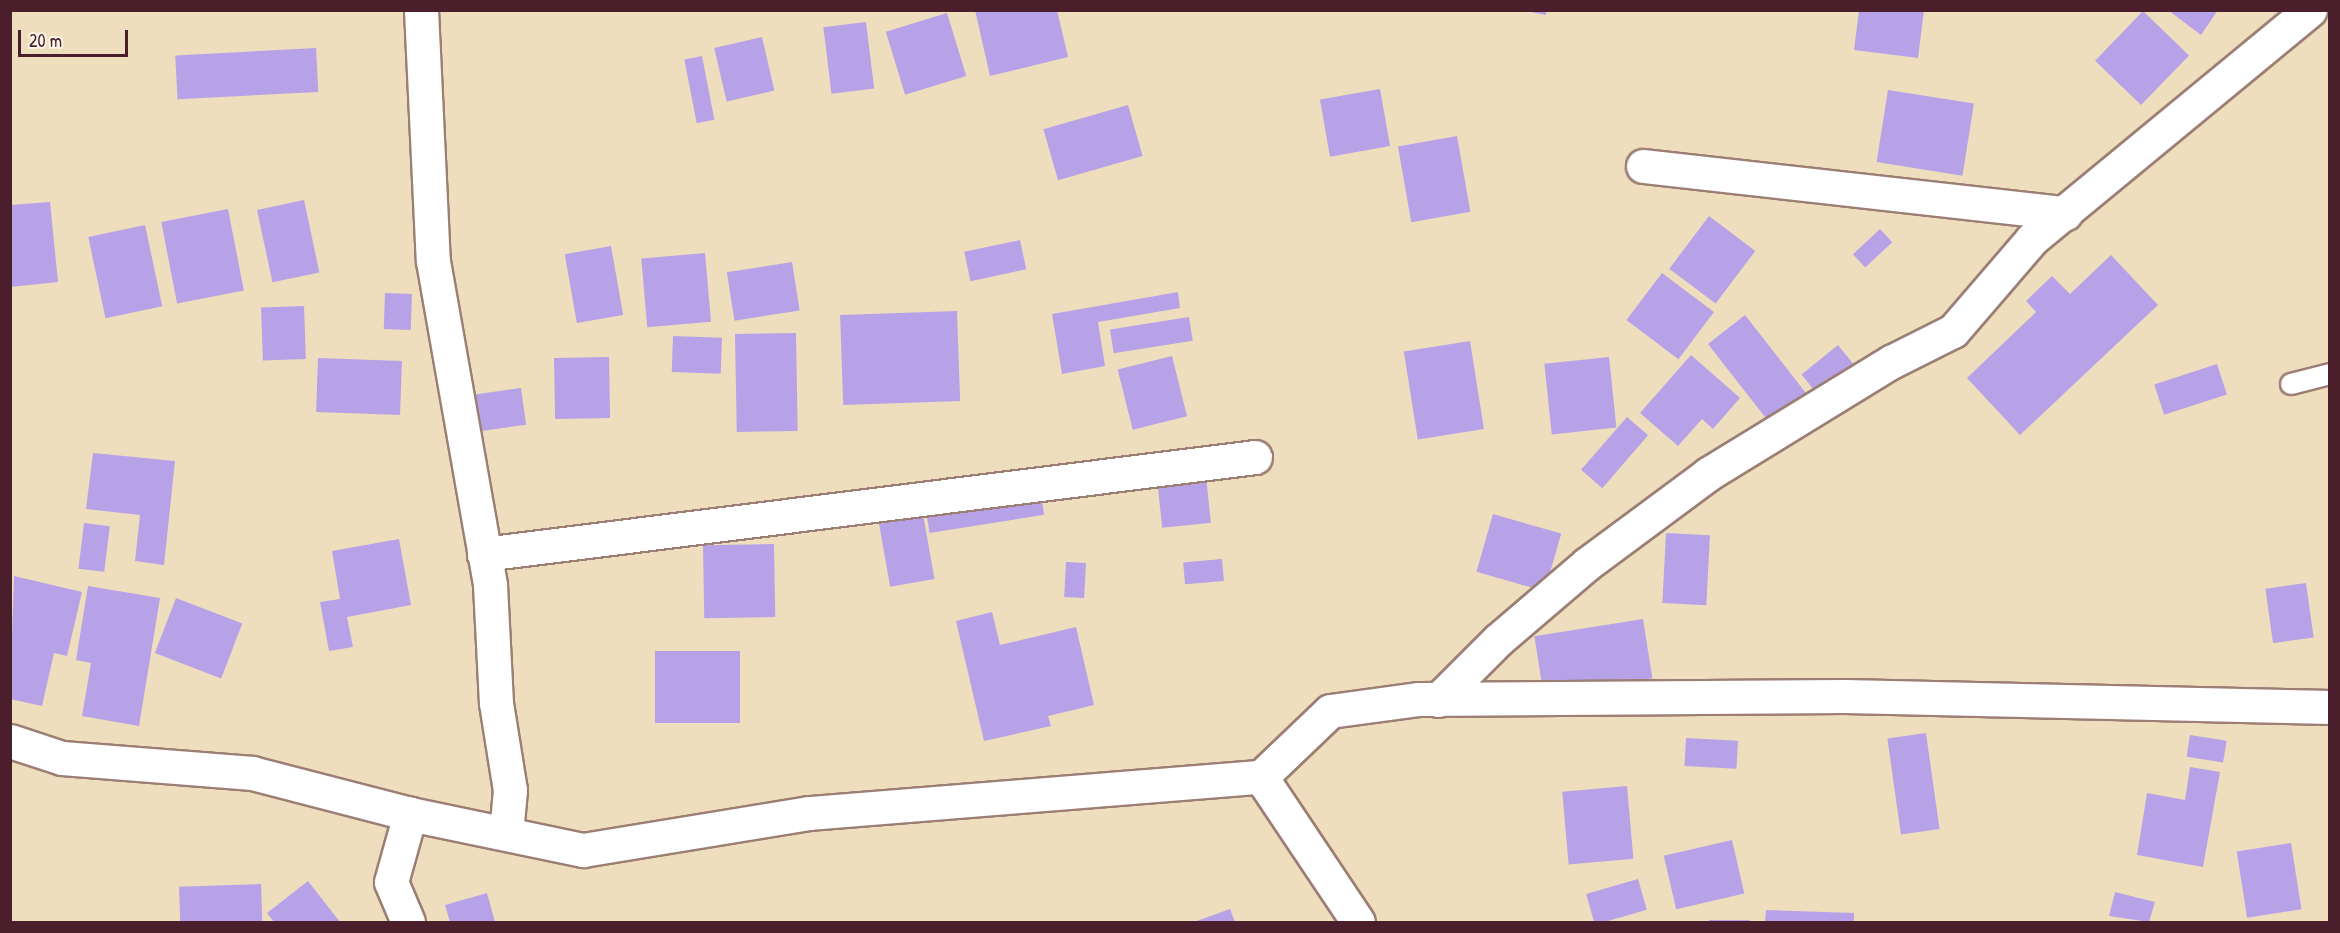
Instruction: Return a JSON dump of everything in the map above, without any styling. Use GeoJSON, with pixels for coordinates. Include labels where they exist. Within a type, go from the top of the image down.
{"type":"FeatureCollection","features":[{"type":"Feature","properties":{"kind":"street"},"geometry":{"type":"LineString","coordinates":[[421,10],[433,261],[484,554],[500,746],[510,790],[506,833]]}},
{"type":"Feature","properties":{"kind":"street"},"geometry":{"type":"LineString","coordinates":[[1438,700],[1498,640],[1578,572],[1708,474],[1891,362],[1953,331],[2032,238],[2065,213],[2274,34],[2310,10]]}},
{"type":"Feature","properties":{"kind":"street"},"geometry":{"type":"LineString","coordinates":[[1643,166],[2065,213]]}},
{"type":"Feature","properties":{"kind":"street"},"geometry":{"type":"LineString","coordinates":[[484,554],[1255,457]]}},
{"type":"Feature","properties":{"kind":"street"},"geometry":{"type":"LineString","coordinates":[[10,741],[62,758],[252,773],[410,814],[583,850],[809,813],[1261,777],[1330,711],[1438,700],[1844,696],[2330,707]]}},
{"type":"Feature","properties":{"kind":"street"},"geometry":{"type":"LineString","coordinates":[[1261,777],[1358,922]]}},
{"type":"Feature","properties":{"kind":"street"},"geometry":{"type":"LineString","coordinates":[[408,922],[391,882],[410,814]]}},
{"type":"Feature","properties":{"kind":"lane"},"geometry":{"type":"LineString","coordinates":[[2290,384],[2330,374]]}},
{"type":"Feature","properties":{"kind":"building"},"geometry":{"type":"Polygon","coordinates":[[[975,10],[1057,10],[1068,57],[990,76],[975,10]]]}},
{"type":"Feature","properties":{"kind":"building"},"geometry":{"type":"Polygon","coordinates":[[[1521,10],[1546,10],[1546,15],[1521,10]]]}},
{"type":"Feature","properties":{"kind":"building"},"geometry":{"type":"Polygon","coordinates":[[[1859,10],[1924,10],[1918,58],[1854,50],[1859,10]]]}},
{"type":"Feature","properties":{"kind":"building"},"geometry":{"type":"Polygon","coordinates":[[[2168,10],[2218,10],[2201,35],[2168,10]]]}},
{"type":"Feature","properties":{"kind":"building"},"geometry":{"type":"Polygon","coordinates":[[[2143,11],[2189,55],[2141,105],[2095,61],[2143,11]]]}},
{"type":"Feature","properties":{"kind":"building"},"geometry":{"type":"Polygon","coordinates":[[[947,13],[966,76],[905,95],[886,32],[947,13]]]}},
{"type":"Feature","properties":{"kind":"building"},"geometry":{"type":"Polygon","coordinates":[[[866,22],[874,89],[831,94],[823,27],[866,22]]]}},
{"type":"Feature","properties":{"kind":"building"},"geometry":{"type":"Polygon","coordinates":[[[762,37],[774,91],[727,102],[714,48],[762,37]]]}},
{"type":"Feature","properties":{"kind":"building"},"geometry":{"type":"Polygon","coordinates":[[[316,48],[318,92],[177,99],[175,55],[316,48]]]}},
{"type":"Feature","properties":{"kind":"building"},"geometry":{"type":"Polygon","coordinates":[[[702,56],[714,120],[697,123],[684,59],[702,56]]]}},
{"type":"Feature","properties":{"kind":"building"},"geometry":{"type":"Polygon","coordinates":[[[1380,89],[1390,146],[1330,157],[1320,100],[1380,89]]]}},
{"type":"Feature","properties":{"kind":"building"},"geometry":{"type":"Polygon","coordinates":[[[1888,90],[1974,104],[1963,176],[1877,162],[1888,90]]]}},
{"type":"Feature","properties":{"kind":"building"},"geometry":{"type":"Polygon","coordinates":[[[1128,105],[1143,156],[1058,180],[1043,129],[1128,105]]]}},
{"type":"Feature","properties":{"kind":"building"},"geometry":{"type":"Polygon","coordinates":[[[1457,136],[1470,212],[1411,222],[1398,146],[1457,136]]]}},
{"type":"Feature","properties":{"kind":"building"},"geometry":{"type":"Polygon","coordinates":[[[304,200],[319,272],[272,282],[257,210],[304,200]]]}},
{"type":"Feature","properties":{"kind":"building"},"geometry":{"type":"Polygon","coordinates":[[[50,202],[58,282],[10,287],[10,205],[50,202]]]}},
{"type":"Feature","properties":{"kind":"building"},"geometry":{"type":"Polygon","coordinates":[[[228,209],[244,290],[177,303],[161,222],[228,209]]]}},
{"type":"Feature","properties":{"kind":"building"},"geometry":{"type":"Polygon","coordinates":[[[1709,216],[1755,251],[1716,304],[1669,269],[1709,216]]]}},
{"type":"Feature","properties":{"kind":"building"},"geometry":{"type":"Polygon","coordinates":[[[145,225],[162,306],[106,318],[88,237],[145,225]]]}},
{"type":"Feature","properties":{"kind":"building"},"geometry":{"type":"Polygon","coordinates":[[[1880,229],[1892,242],[1865,267],[1853,254],[1880,229]]]}},
{"type":"Feature","properties":{"kind":"building"},"geometry":{"type":"Polygon","coordinates":[[[1020,240],[1026,269],[970,281],[964,252],[1020,240]]]}},
{"type":"Feature","properties":{"kind":"building"},"geometry":{"type":"Polygon","coordinates":[[[611,246],[623,315],[577,323],[565,254],[611,246]]]}},
{"type":"Feature","properties":{"kind":"building"},"geometry":{"type":"Polygon","coordinates":[[[705,253],[711,322],[647,327],[641,259],[705,253]]]}},
{"type":"Feature","properties":{"kind":"building"},"geometry":{"type":"Polygon","coordinates":[[[2111,255],[2158,305],[2020,435],[1967,378],[2036,312],[2026,301],[2052,276],[2070,294],[2111,255]]]}},
{"type":"Feature","properties":{"kind":"building"},"geometry":{"type":"Polygon","coordinates":[[[792,262],[800,310],[734,321],[727,272],[792,262]]]}},
{"type":"Feature","properties":{"kind":"building"},"geometry":{"type":"Polygon","coordinates":[[[1662,273],[1714,312],[1678,359],[1626,320],[1662,273]]]}},
{"type":"Feature","properties":{"kind":"building"},"geometry":{"type":"Polygon","coordinates":[[[1178,292],[1180,308],[1098,322],[1105,366],[1062,374],[1052,314],[1178,292]]]}},
{"type":"Feature","properties":{"kind":"building"},"geometry":{"type":"Polygon","coordinates":[[[385,293],[412,294],[411,330],[384,329],[385,293]]]}},
{"type":"Feature","properties":{"kind":"building"},"geometry":{"type":"Polygon","coordinates":[[[304,306],[306,359],[263,360],[261,308],[304,306]]]}},
{"type":"Feature","properties":{"kind":"building"},"geometry":{"type":"Polygon","coordinates":[[[957,311],[960,401],[843,405],[840,315],[957,311]]]}},
{"type":"Feature","properties":{"kind":"building"},"geometry":{"type":"Polygon","coordinates":[[[1745,315],[1815,404],[1778,433],[1708,344],[1745,315]]]}},
{"type":"Feature","properties":{"kind":"building"},"geometry":{"type":"Polygon","coordinates":[[[1189,317],[1193,341],[1114,353],[1110,330],[1189,317]]]}},
{"type":"Feature","properties":{"kind":"building"},"geometry":{"type":"Polygon","coordinates":[[[796,333],[798,431],[737,432],[735,334],[796,333]]]}},
{"type":"Feature","properties":{"kind":"building"},"geometry":{"type":"Polygon","coordinates":[[[673,336],[722,338],[721,374],[672,372],[673,336]]]}},
{"type":"Feature","properties":{"kind":"building"},"geometry":{"type":"Polygon","coordinates":[[[1470,341],[1484,429],[1418,439],[1404,351],[1470,341]]]}},
{"type":"Feature","properties":{"kind":"building"},"geometry":{"type":"Polygon","coordinates":[[[1838,345],[1861,373],[1824,403],[1801,375],[1838,345]]]}},
{"type":"Feature","properties":{"kind":"building"},"geometry":{"type":"Polygon","coordinates":[[[1691,355],[1740,398],[1713,429],[1702,419],[1678,446],[1640,413],[1691,355]]]}},
{"type":"Feature","properties":{"kind":"building"},"geometry":{"type":"Polygon","coordinates":[[[1172,356],[1187,416],[1133,430],[1118,370],[1172,356]]]}},
{"type":"Feature","properties":{"kind":"building"},"geometry":{"type":"Polygon","coordinates":[[[609,357],[610,418],[555,419],[554,358],[609,357]]]}},
{"type":"Feature","properties":{"kind":"building"},"geometry":{"type":"Polygon","coordinates":[[[1609,357],[1616,428],[1552,434],[1544,364],[1609,357]]]}},
{"type":"Feature","properties":{"kind":"building"},"geometry":{"type":"Polygon","coordinates":[[[318,358],[402,361],[400,415],[316,412],[318,358]]]}},
{"type":"Feature","properties":{"kind":"building"},"geometry":{"type":"Polygon","coordinates":[[[2217,364],[2227,394],[2164,415],[2154,384],[2217,364]]]}},
{"type":"Feature","properties":{"kind":"building"},"geometry":{"type":"Polygon","coordinates":[[[521,388],[526,425],[468,433],[463,396],[521,388]]]}},
{"type":"Feature","properties":{"kind":"building"},"geometry":{"type":"Polygon","coordinates":[[[1627,417],[1648,435],[1602,488],[1581,470],[1627,417]]]}},
{"type":"Feature","properties":{"kind":"building"},"geometry":{"type":"Polygon","coordinates":[[[93,453],[175,461],[164,565],[135,561],[140,515],[86,509],[93,453]]]}},
{"type":"Feature","properties":{"kind":"building"},"geometry":{"type":"Polygon","coordinates":[[[1206,476],[1211,523],[1162,528],[1157,481],[1206,476]]]}},
{"type":"Feature","properties":{"kind":"building"},"geometry":{"type":"Polygon","coordinates":[[[1041,495],[1044,515],[930,533],[926,513],[1041,495]]]}},
{"type":"Feature","properties":{"kind":"building"},"geometry":{"type":"Polygon","coordinates":[[[923,514],[934,579],[890,587],[879,522],[923,514]]]}},
{"type":"Feature","properties":{"kind":"building"},"geometry":{"type":"Polygon","coordinates":[[[1493,514],[1561,534],[1545,591],[1476,572],[1493,514]]]}},
{"type":"Feature","properties":{"kind":"building"},"geometry":{"type":"Polygon","coordinates":[[[84,523],[110,526],[104,572],[78,569],[84,523]]]}},
{"type":"Feature","properties":{"kind":"building"},"geometry":{"type":"Polygon","coordinates":[[[1666,533],[1710,535],[1706,605],[1662,603],[1666,533]]]}},
{"type":"Feature","properties":{"kind":"building"},"geometry":{"type":"Polygon","coordinates":[[[399,539],[411,605],[347,617],[353,647],[329,651],[320,602],[340,599],[332,551],[399,539]]]}},
{"type":"Feature","properties":{"kind":"building"},"geometry":{"type":"Polygon","coordinates":[[[774,544],[775,617],[704,618],[703,545],[774,544]]]}},
{"type":"Feature","properties":{"kind":"building"},"geometry":{"type":"Polygon","coordinates":[[[1222,559],[1224,581],[1185,584],[1183,562],[1222,559]]]}},
{"type":"Feature","properties":{"kind":"building"},"geometry":{"type":"Polygon","coordinates":[[[1066,562],[1086,563],[1084,598],[1064,597],[1066,562]]]}},
{"type":"Feature","properties":{"kind":"building"},"geometry":{"type":"Polygon","coordinates":[[[14,576],[82,592],[67,656],[54,653],[42,706],[10,699],[14,576]]]}},
{"type":"Feature","properties":{"kind":"building"},"geometry":{"type":"Polygon","coordinates":[[[2306,583],[2314,637],[2273,643],[2265,589],[2306,583]]]}},
{"type":"Feature","properties":{"kind":"building"},"geometry":{"type":"Polygon","coordinates":[[[88,586],[160,598],[139,726],[82,716],[91,663],[76,660],[88,586]]]}},
{"type":"Feature","properties":{"kind":"building"},"geometry":{"type":"Polygon","coordinates":[[[176,598],[242,623],[221,679],[155,653],[176,598]]]}},
{"type":"Feature","properties":{"kind":"building"},"geometry":{"type":"Polygon","coordinates":[[[992,612],[1000,645],[1076,627],[1094,705],[1048,716],[1051,726],[984,741],[956,621],[992,612]]]}},
{"type":"Feature","properties":{"kind":"building"},"geometry":{"type":"Polygon","coordinates":[[[1643,619],[1652,678],[1544,695],[1534,636],[1643,619]]]}},
{"type":"Feature","properties":{"kind":"building"},"geometry":{"type":"Polygon","coordinates":[[[655,651],[740,651],[740,723],[655,723],[655,651]]]}},
{"type":"Feature","properties":{"kind":"building"},"geometry":{"type":"Polygon","coordinates":[[[1926,733],[1939,829],[1901,834],[1887,738],[1926,733]]]}},
{"type":"Feature","properties":{"kind":"building"},"geometry":{"type":"Polygon","coordinates":[[[2190,735],[2227,741],[2223,763],[2187,757],[2190,735]]]}},
{"type":"Feature","properties":{"kind":"building"},"geometry":{"type":"Polygon","coordinates":[[[1686,738],[1738,741],[1736,769],[1685,766],[1686,738]]]}},
{"type":"Feature","properties":{"kind":"building"},"geometry":{"type":"Polygon","coordinates":[[[2190,767],[2220,772],[2203,867],[2137,855],[2147,793],[2185,800],[2190,767]]]}},
{"type":"Feature","properties":{"kind":"building"},"geometry":{"type":"Polygon","coordinates":[[[1627,786],[1633,859],[1569,864],[1562,792],[1627,786]]]}},
{"type":"Feature","properties":{"kind":"building"},"geometry":{"type":"Polygon","coordinates":[[[1732,840],[1744,894],[1676,909],[1664,856],[1732,840]]]}},
{"type":"Feature","properties":{"kind":"building"},"geometry":{"type":"Polygon","coordinates":[[[2291,843],[2301,909],[2247,918],[2237,852],[2291,843]]]}},
{"type":"Feature","properties":{"kind":"building"},"geometry":{"type":"Polygon","coordinates":[[[1638,879],[1647,910],[1604,922],[1594,922],[1586,894],[1638,879]]]}},
{"type":"Feature","properties":{"kind":"building"},"geometry":{"type":"Polygon","coordinates":[[[308,881],[340,922],[274,922],[267,913],[308,881]]]}},
{"type":"Feature","properties":{"kind":"building"},"geometry":{"type":"Polygon","coordinates":[[[261,884],[262,922],[180,922],[179,887],[261,884]]]}},
{"type":"Feature","properties":{"kind":"building"},"geometry":{"type":"Polygon","coordinates":[[[2115,892],[2155,902],[2149,922],[2109,916],[2115,892]]]}},
{"type":"Feature","properties":{"kind":"building"},"geometry":{"type":"Polygon","coordinates":[[[487,893],[495,922],[450,922],[445,905],[487,893]]]}},
{"type":"Feature","properties":{"kind":"building"},"geometry":{"type":"Polygon","coordinates":[[[1230,909],[1235,922],[1194,922],[1230,909]]]}},
{"type":"Feature","properties":{"kind":"building"},"geometry":{"type":"Polygon","coordinates":[[[1766,910],[1854,913],[1854,922],[1765,922],[1766,910]]]}},
{"type":"Feature","properties":{"kind":"building"},"geometry":{"type":"Polygon","coordinates":[[[1709,920],[1750,920],[1750,922],[1709,922],[1709,920]]]}}]}
